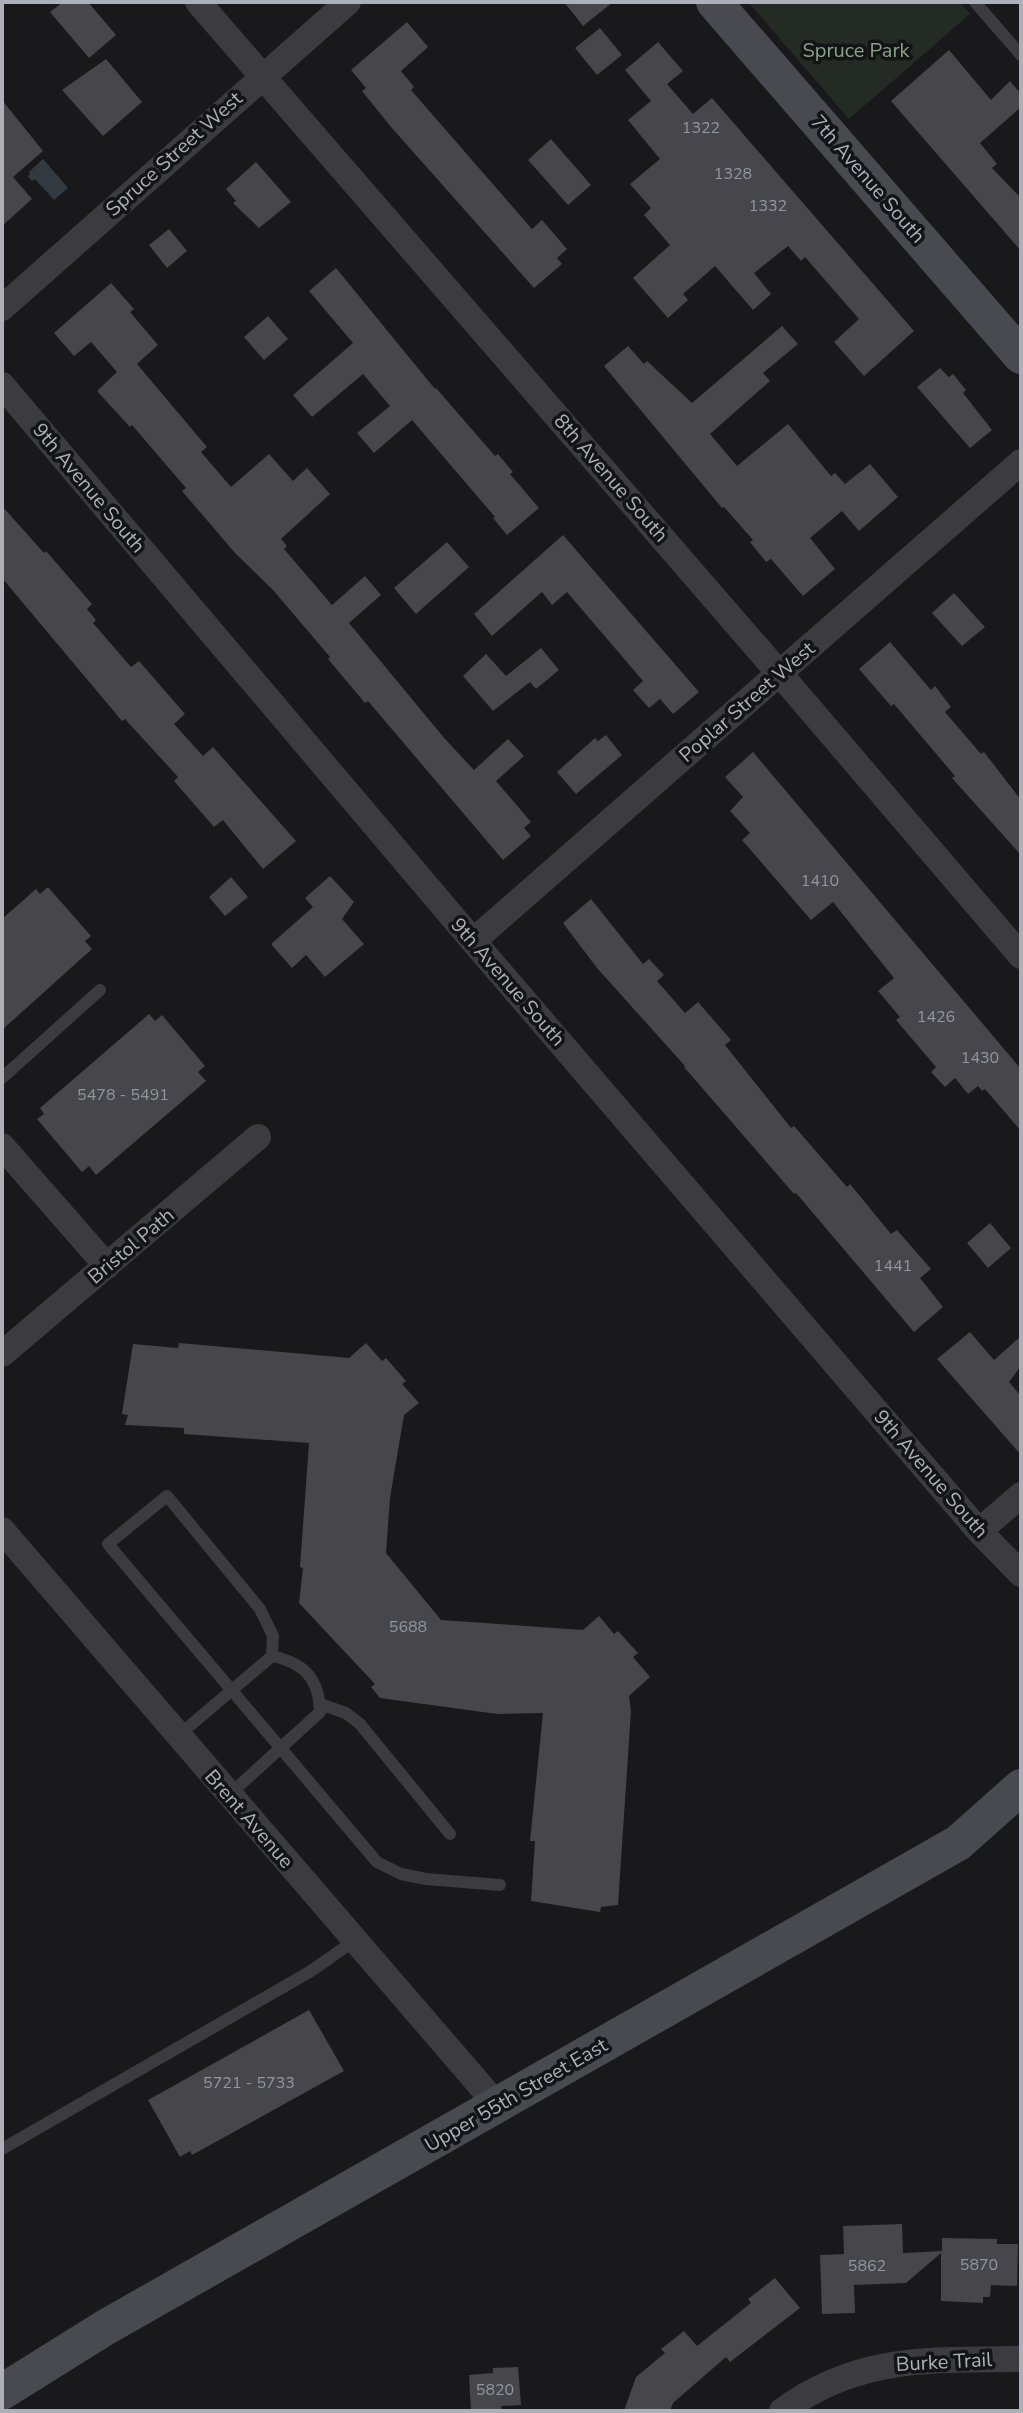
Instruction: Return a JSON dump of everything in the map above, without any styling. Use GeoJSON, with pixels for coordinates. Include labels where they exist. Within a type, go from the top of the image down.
{"type":"FeatureCollection","features":[{"type":"Feature","properties":{"kind":"street","name":"8th Avenue South"},"geometry":{"type":"LineString","coordinates":[[198,2],[1021,956]]}},
{"type":"Feature","properties":{"kind":"street","name":"Spruce Street West"},"geometry":{"type":"LineString","coordinates":[[2,308],[348,2]]}},
{"type":"Feature","properties":{"kind":"street","name":"7th Avenue South"},"geometry":{"type":"LineString","coordinates":[[714,2],[1021,356]]}},
{"type":"Feature","properties":{"kind":"street","name":"9th Avenue South"},"geometry":{"type":"LineString","coordinates":[[2,385],[473,941],[979,1531],[1021,1574]]}},
{"type":"Feature","properties":{"kind":"street","name":"Poplar Street West"},"geometry":{"type":"LineString","coordinates":[[473,941],[1021,462]]}},
{"type":"Feature","properties":{"kind":"street","name":"Bristol Path"},"geometry":{"type":"LineString","coordinates":[[2,1354],[258,1137]]}},
{"type":"Feature","properties":{"kind":"street"},"geometry":{"type":"LineString","coordinates":[[2,1146],[107,1266]]}},
{"type":"Feature","properties":{"kind":"street"},"geometry":{"type":"LineString","coordinates":[[979,1531],[1021,1495]]}},
{"type":"Feature","properties":{"kind":"street","name":"Brent Avenue"},"geometry":{"type":"LineString","coordinates":[[2,1530],[498,2106]]}},
{"type":"Feature","properties":{"kind":"street","name":"Upper 55th Street East"},"geometry":{"type":"LineString","coordinates":[[2,2392],[106,2327],[958,1843],[1021,1787]]}},
{"type":"Feature","properties":{"kind":"street","name":"Burke Trail"},"geometry":{"type":"LineString","coordinates":[[782,2411],[825,2384],[893,2363],[1021,2359]]}},
{"type":"Feature","properties":{"kind":"lane"},"geometry":{"type":"LineString","coordinates":[[975,2],[1021,55]]}},
{"type":"Feature","properties":{"kind":"lane"},"geometry":{"type":"LineString","coordinates":[[2,1078],[100,990]]}},
{"type":"Feature","properties":{"kind":"lane"},"geometry":{"type":"LineString","coordinates":[[178,1736],[231,1691],[272,1656],[273,1636],[260,1609],[167,1496],[108,1544],[231,1691],[377,1862],[401,1874],[426,1879],[500,1885]]}},
{"type":"Feature","properties":{"kind":"lane"},"geometry":{"type":"LineString","coordinates":[[229,1795],[320,1712],[320,1695],[308,1672],[291,1660],[272,1656]]}},
{"type":"Feature","properties":{"kind":"lane"},"geometry":{"type":"LineString","coordinates":[[320,1704],[346,1713],[360,1724],[450,1834]]}},
{"type":"Feature","properties":{"kind":"lane"},"geometry":{"type":"LineString","coordinates":[[2,2149],[311,1971],[354,1941]]}},
{"type":"Feature","properties":{"kind":"green space","name":"Spruce Park"},"geometry":{"type":"Polygon","coordinates":[[[748,2],[960,2],[970,14],[849,119],[748,2]]]}},
{"type":"Feature","properties":{"kind":"shaded area"},"geometry":{"type":"Polygon","coordinates":[[[43,159],[68,188],[54,200],[35,179],[32,181],[28,176],[43,159]]]}},
{"type":"Feature","properties":{"kind":"building"},"geometry":{"type":"Polygon","coordinates":[[[63,2],[88,2],[116,35],[89,58],[50,12],[63,2]]]}},
{"type":"Feature","properties":{"kind":"building"},"geometry":{"type":"Polygon","coordinates":[[[564,2],[613,2],[583,26],[564,2]]]}},
{"type":"Feature","properties":{"kind":"building"},"geometry":{"type":"Polygon","coordinates":[[[407,22],[428,47],[401,71],[414,87],[411,90],[532,229],[542,220],[567,249],[557,258],[562,264],[534,288],[391,127],[362,91],[366,88],[351,70],[407,22]]]}},
{"type":"Feature","properties":{"kind":"building"},"geometry":{"type":"Polygon","coordinates":[[[600,28],[622,55],[597,75],[575,48],[600,28]]]}},
{"type":"Feature","properties":{"kind":"building"},"geometry":{"type":"Polygon","coordinates":[[[658,42],[683,71],[667,84],[693,114],[712,98],[914,331],[864,376],[834,342],[859,319],[805,257],[801,261],[788,246],[754,273],[771,294],[753,310],[715,266],[683,294],[688,300],[668,318],[633,278],[670,245],[644,215],[651,208],[630,184],[660,159],[628,120],[651,101],[625,70],[658,42]]]}},
{"type":"Feature","properties":{"kind":"building"},"geometry":{"type":"Polygon","coordinates":[[[949,50],[991,100],[1010,81],[1021,94],[1021,107],[980,143],[997,164],[992,168],[1021,198],[1021,251],[891,101],[949,50]]]}},
{"type":"Feature","properties":{"kind":"building"},"geometry":{"type":"Polygon","coordinates":[[[106,59],[142,102],[103,136],[62,90],[106,59]]]}},
{"type":"Feature","properties":{"kind":"building"},"geometry":{"type":"Polygon","coordinates":[[[2,100],[43,151],[13,177],[32,199],[2,226],[2,100]]]}},
{"type":"Feature","properties":{"kind":"building"},"geometry":{"type":"Polygon","coordinates":[[[551,139],[591,185],[568,205],[528,160],[551,139]]]}},
{"type":"Feature","properties":{"kind":"building"},"geometry":{"type":"Polygon","coordinates":[[[256,162],[291,202],[259,228],[233,203],[236,201],[226,189],[256,162]]]}},
{"type":"Feature","properties":{"kind":"building"},"geometry":{"type":"Polygon","coordinates":[[[169,229],[187,251],[167,268],[149,245],[169,229]]]}},
{"type":"Feature","properties":{"kind":"building"},"geometry":{"type":"Polygon","coordinates":[[[336,268],[435,389],[495,456],[498,454],[513,472],[510,474],[539,508],[507,535],[412,420],[374,453],[357,433],[390,406],[363,374],[312,417],[293,395],[353,343],[309,291],[336,268]]]}},
{"type":"Feature","properties":{"kind":"building"},"geometry":{"type":"Polygon","coordinates":[[[111,283],[134,309],[130,312],[158,345],[137,364],[207,447],[201,452],[231,487],[269,454],[293,481],[307,468],[330,494],[281,539],[287,546],[284,549],[332,605],[365,576],[381,595],[349,623],[445,739],[474,770],[508,739],[524,756],[496,781],[531,822],[524,828],[531,836],[503,860],[368,701],[365,703],[273,590],[235,553],[182,491],[186,488],[132,425],[130,427],[97,391],[117,372],[91,342],[74,356],[54,333],[111,283]]]}},
{"type":"Feature","properties":{"kind":"building"},"geometry":{"type":"Polygon","coordinates":[[[268,316],[288,339],[264,360],[244,337],[268,316]]]}},
{"type":"Feature","properties":{"kind":"building"},"geometry":{"type":"Polygon","coordinates":[[[782,326],[798,344],[763,373],[770,381],[710,434],[737,466],[788,424],[831,476],[835,473],[845,484],[870,464],[898,497],[859,531],[842,511],[810,538],[835,569],[803,596],[771,559],[766,562],[750,542],[753,540],[722,508],[604,366],[628,346],[644,364],[647,361],[692,403],[782,326]]]}},
{"type":"Feature","properties":{"kind":"building"},"geometry":{"type":"Polygon","coordinates":[[[940,368],[949,377],[953,374],[966,390],[963,393],[992,430],[970,448],[917,387],[940,368]]]}},
{"type":"Feature","properties":{"kind":"building"},"geometry":{"type":"Polygon","coordinates":[[[2,506],[92,604],[87,609],[96,620],[93,623],[131,667],[139,661],[185,714],[174,724],[203,756],[213,747],[296,841],[263,869],[223,820],[214,827],[174,781],[178,777],[125,719],[122,721],[2,578],[2,506]]]}},
{"type":"Feature","properties":{"kind":"building"},"geometry":{"type":"Polygon","coordinates":[[[563,535],[699,692],[673,714],[660,699],[649,708],[633,690],[643,681],[567,592],[552,605],[542,592],[492,636],[474,614],[563,535]]]}},
{"type":"Feature","properties":{"kind":"building"},"geometry":{"type":"Polygon","coordinates":[[[447,542],[469,567],[416,614],[394,588],[447,542]]]}},
{"type":"Feature","properties":{"kind":"building"},"geometry":{"type":"Polygon","coordinates":[[[954,593],[985,627],[962,646],[932,613],[954,593]]]}},
{"type":"Feature","properties":{"kind":"building"},"geometry":{"type":"Polygon","coordinates":[[[890,642],[931,690],[935,686],[951,707],[945,712],[981,754],[984,752],[1021,800],[1021,855],[952,778],[955,776],[894,704],[891,706],[859,669],[890,642]]]}},
{"type":"Feature","properties":{"kind":"building"},"geometry":{"type":"Polygon","coordinates":[[[541,648],[559,670],[536,689],[530,682],[493,711],[463,676],[486,654],[506,676],[541,648]]]}},
{"type":"Feature","properties":{"kind":"building"},"geometry":{"type":"Polygon","coordinates":[[[606,735],[622,755],[576,794],[557,772],[595,738],[598,741],[606,735]]]}},
{"type":"Feature","properties":{"kind":"building"},"geometry":{"type":"Polygon","coordinates":[[[753,752],[1021,1069],[1021,1131],[985,1089],[982,1091],[978,1086],[968,1094],[955,1078],[945,1087],[931,1072],[936,1067],[896,1020],[900,1017],[878,991],[894,978],[833,902],[811,920],[742,840],[750,833],[730,811],[743,797],[725,777],[753,752]]]}},
{"type":"Feature","properties":{"kind":"building"},"geometry":{"type":"Polygon","coordinates":[[[330,876],[354,902],[342,919],[364,944],[325,977],[306,955],[292,968],[271,944],[313,907],[305,898],[330,876]]]}},
{"type":"Feature","properties":{"kind":"building"},"geometry":{"type":"Polygon","coordinates":[[[231,877],[248,897],[225,916],[209,897],[231,877]]]}},
{"type":"Feature","properties":{"kind":"building"},"geometry":{"type":"Polygon","coordinates":[[[48,887],[91,936],[85,941],[92,949],[2,1030],[2,919],[36,889],[40,894],[48,887]]]}},
{"type":"Feature","properties":{"kind":"building"},"geometry":{"type":"Polygon","coordinates":[[[591,899],[643,964],[649,959],[664,975],[657,981],[685,1013],[698,1002],[731,1040],[725,1045],[791,1128],[794,1126],[847,1187],[850,1184],[891,1234],[897,1230],[931,1269],[920,1278],[943,1307],[914,1332],[597,968],[563,923],[591,899]]]}},
{"type":"Feature","properties":{"kind":"building"},"geometry":{"type":"Polygon","coordinates":[[[149,1014],[155,1021],[162,1015],[205,1066],[198,1072],[206,1081],[96,1175],[89,1166],[82,1172],[37,1119],[44,1114],[40,1108],[149,1014]]]}},
{"type":"Feature","properties":{"kind":"building"},"geometry":{"type":"Polygon","coordinates":[[[990,1223],[1011,1248],[988,1268],[967,1243],[990,1223]]]}},
{"type":"Feature","properties":{"kind":"building"},"geometry":{"type":"Polygon","coordinates":[[[970,1332],[994,1360],[1021,1336],[1021,1366],[1009,1382],[1021,1396],[1021,1455],[937,1359],[970,1332]]]}},
{"type":"Feature","properties":{"kind":"building"},"geometry":{"type":"Polygon","coordinates":[[[179,1343],[349,1358],[366,1343],[382,1361],[386,1358],[406,1381],[402,1384],[419,1403],[404,1415],[390,1498],[386,1553],[441,1620],[583,1630],[599,1616],[614,1634],[618,1631],[638,1653],[633,1657],[650,1677],[629,1696],[631,1711],[618,1905],[601,1907],[600,1912],[531,1901],[535,1841],[530,1841],[543,1713],[497,1714],[380,1698],[371,1687],[375,1684],[299,1603],[309,1443],[184,1434],[184,1428],[125,1425],[128,1415],[122,1414],[133,1344],[178,1348],[179,1343]]]}},
{"type":"Feature","properties":{"kind":"building"},"geometry":{"type":"Polygon","coordinates":[[[309,2010],[344,2071],[192,2155],[190,2151],[180,2157],[148,2100],[309,2010]]]}},
{"type":"Feature","properties":{"kind":"building"},"geometry":{"type":"Polygon","coordinates":[[[902,2224],[903,2253],[942,2251],[942,2238],[997,2239],[997,2244],[1018,2244],[1017,2286],[991,2285],[990,2297],[983,2297],[983,2303],[941,2301],[941,2253],[906,2283],[854,2285],[855,2313],[822,2314],[820,2255],[844,2254],[843,2226],[902,2224]]]}},
{"type":"Feature","properties":{"kind":"building"},"geometry":{"type":"Polygon","coordinates":[[[775,2278],[800,2308],[730,2362],[726,2357],[673,2403],[670,2411],[624,2411],[636,2377],[665,2353],[661,2349],[684,2331],[697,2346],[751,2303],[748,2299],[775,2278]]]}},
{"type":"Feature","properties":{"kind":"building"},"geometry":{"type":"Polygon","coordinates":[[[518,2367],[521,2405],[501,2406],[502,2411],[471,2411],[469,2375],[493,2373],[493,2368],[518,2367]]]}}]}
